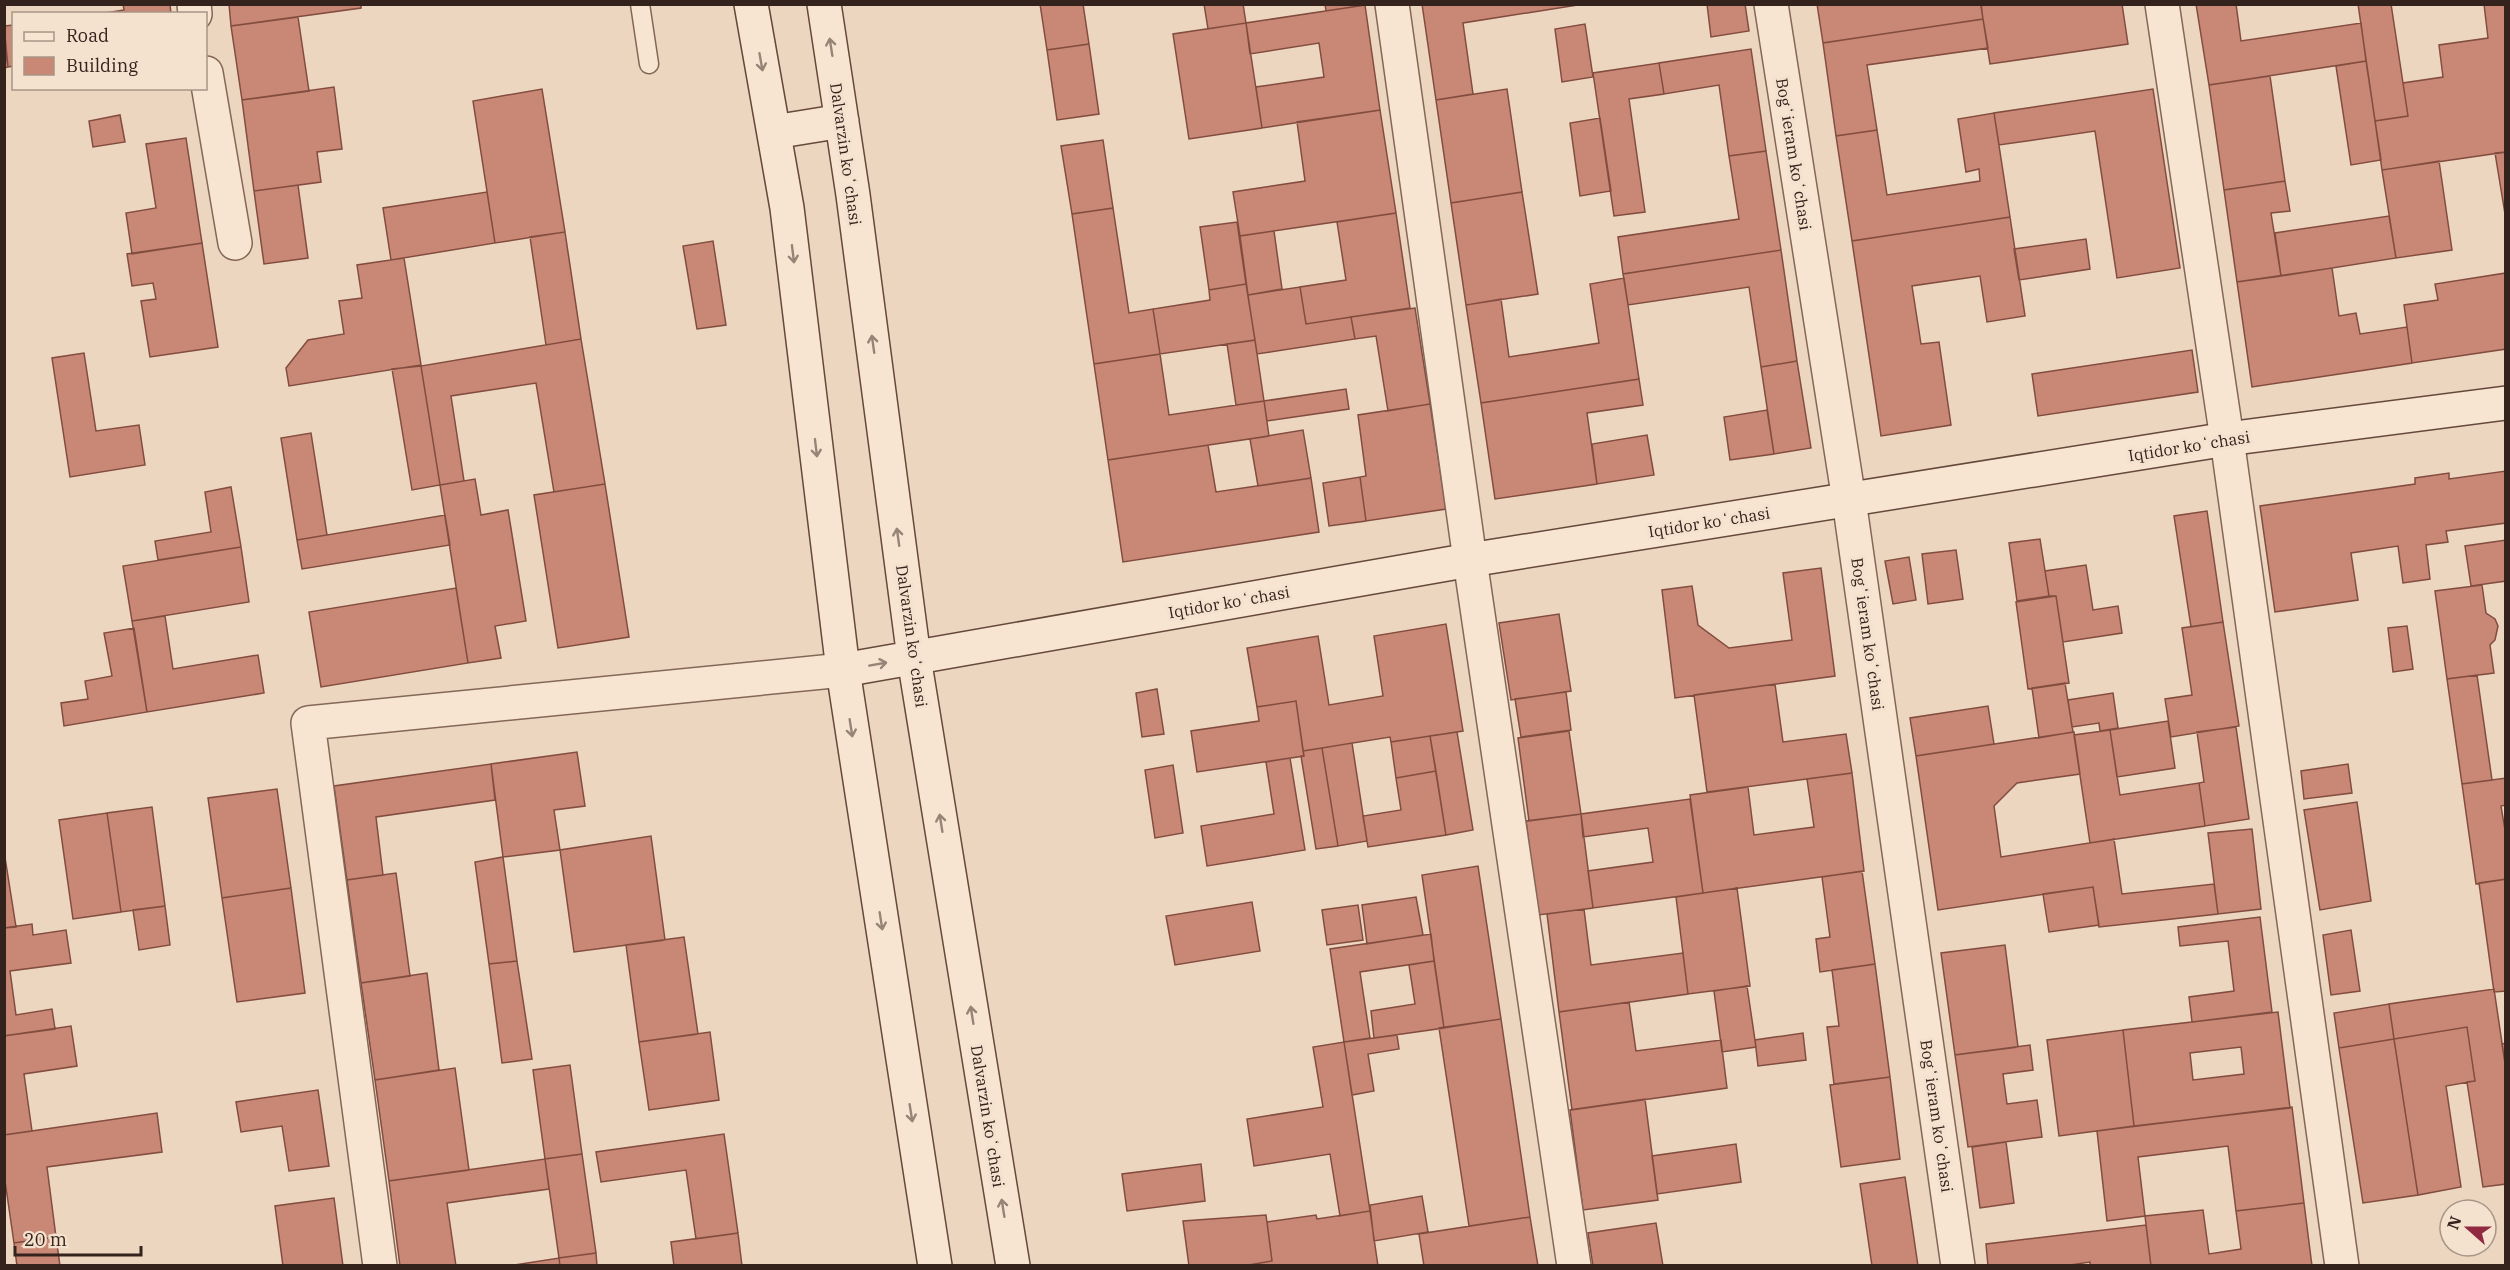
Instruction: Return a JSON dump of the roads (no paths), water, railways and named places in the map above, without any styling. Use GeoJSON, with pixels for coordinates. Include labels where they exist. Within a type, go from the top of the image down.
{"type":"FeatureCollection","features":[{"type":"Feature","properties":{"kind":"street"},"geometry":{"type":"LineString","coordinates":[[751,4],[787,208],[843,670],[935,1266]]}},
{"type":"Feature","properties":{"kind":"street","name":"Dalvarzin koʻchasi"},"geometry":{"type":"LineString","coordinates":[[824,4],[842,121],[914,658],[1013,1266]]}},
{"type":"Feature","properties":{"kind":"street"},"geometry":{"type":"LineString","coordinates":[[1392,4],[1470,560],[1574,1266]]}},
{"type":"Feature","properties":{"kind":"street","name":"Bogʻieram koʻchasi"},"geometry":{"type":"LineString","coordinates":[[1771,4],[1849,500],[1958,1266]]}},
{"type":"Feature","properties":{"kind":"street"},"geometry":{"type":"LineString","coordinates":[[2162,4],[2227,439],[2342,1266]]}},
{"type":"Feature","properties":{"kind":"street"},"geometry":{"type":"LineString","coordinates":[[207,79],[235,243]]}},
{"type":"Feature","properties":{"kind":"street"},"geometry":{"type":"LineString","coordinates":[[774,132],[842,121]]}},
{"type":"Feature","properties":{"kind":"street","name":"Iqtidor koʻchasi"},"geometry":{"type":"LineString","coordinates":[[380,1266],[308,723],[843,670],[1470,560],[2227,439],[2505,403]]}},
{"type":"Feature","properties":{"kind":"lane"},"geometry":{"type":"LineString","coordinates":[[640,4],[649,63]]}}]}
